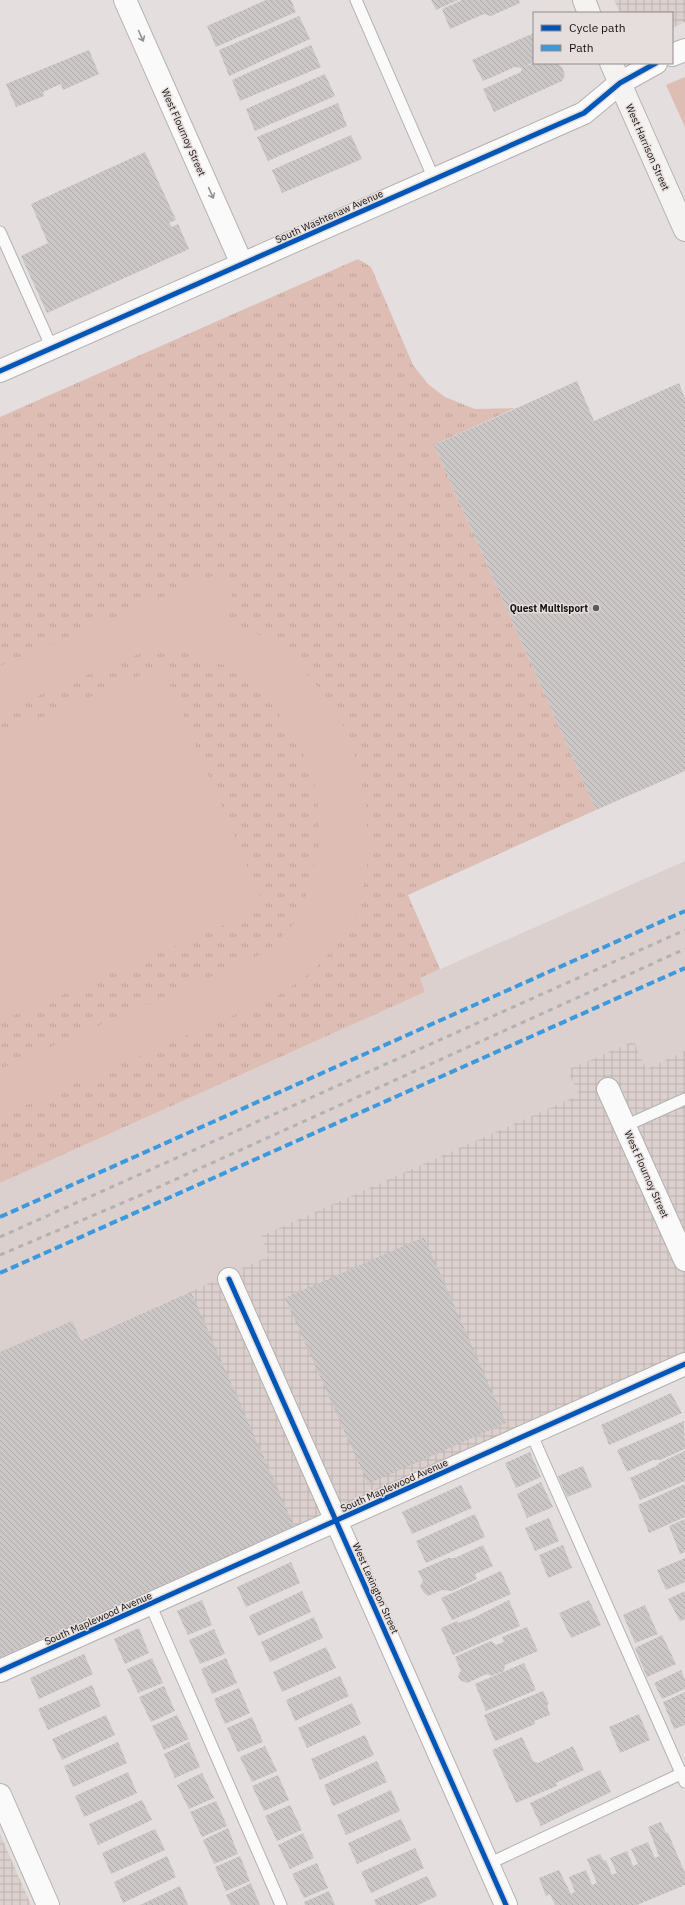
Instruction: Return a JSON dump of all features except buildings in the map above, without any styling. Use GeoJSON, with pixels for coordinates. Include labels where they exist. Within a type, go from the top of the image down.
{"type":"FeatureCollection","features":[{"type":"Feature","properties":{"kind":"street","name":"West Flournoy Street"},"geometry":{"type":"LineString","coordinates":[[125,0],[242,264]]}},
{"type":"Feature","properties":{"kind":"street"},"geometry":{"type":"LineString","coordinates":[[584,0],[589,12]]}},
{"type":"Feature","properties":{"kind":"street"},"geometry":{"type":"LineString","coordinates":[[673,56],[685,50]]}},
{"type":"Feature","properties":{"kind":"street","name":"West Harrison Street"},"geometry":{"type":"LineString","coordinates":[[611,64],[685,230]]}},
{"type":"Feature","properties":{"kind":"street","name":"South Washtenaw Avenue"},"geometry":{"type":"LineString","coordinates":[[0,371],[584,113],[620,83],[654,64]]}},
{"type":"Feature","properties":{"kind":"street","name":"West Flournoy Street"},"geometry":{"type":"LineString","coordinates":[[608,1089],[685,1260]]}},
{"type":"Feature","properties":{"kind":"street","name":"West Lexington Street"},"geometry":{"type":"LineString","coordinates":[[229,1279],[506,1905]]}},
{"type":"Feature","properties":{"kind":"street","name":"South Maplewood Avenue"},"geometry":{"type":"LineString","coordinates":[[0,1672],[685,1364]]}},
{"type":"Feature","properties":{"kind":"street"},"geometry":{"type":"LineString","coordinates":[[0,1795],[48,1905]]}},
{"type":"Feature","properties":{"kind":"lane"},"geometry":{"type":"LineString","coordinates":[[356,0],[434,179]]}},
{"type":"Feature","properties":{"kind":"lane"},"geometry":{"type":"LineString","coordinates":[[0,232],[52,348]]}},
{"type":"Feature","properties":{"kind":"lane"},"geometry":{"type":"LineString","coordinates":[[625,1126],[685,1098]]}},
{"type":"Feature","properties":{"kind":"lane"},"geometry":{"type":"LineString","coordinates":[[488,1864],[684,1776],[531,1433]]}},
{"type":"Feature","properties":{"kind":"lane"},"geometry":{"type":"LineString","coordinates":[[150,1604],[281,1905]]}},
{"type":"Feature","properties":{"kind":"shaded area"},"geometry":{"type":"Polygon","coordinates":[[[614,0],[685,0],[685,22],[673,28],[673,12],[620,12],[614,0]]]}},
{"type":"Feature","properties":{"kind":"shaded area"},"geometry":{"type":"Polygon","coordinates":[[[685,861],[685,1051],[646,1069],[634,1041],[567,1070],[579,1095],[261,1236],[269,1256],[81,1341],[72,1321],[0,1352],[0,1183],[425,992],[420,978],[685,861]]]}},
{"type":"Feature","properties":{"kind":"shaded area"},"geometry":{"type":"Polygon","coordinates":[[[634,1041],[646,1069],[685,1051],[685,1352],[0,1665],[0,1352],[72,1321],[81,1341],[269,1256],[261,1236],[579,1095],[567,1070],[634,1041]]]}},
{"type":"Feature","properties":{"kind":"shaded area"},"geometry":{"type":"Polygon","coordinates":[[[0,1834],[31,1905],[0,1905],[0,1834]]]}},
{"type":"Feature","properties":{"kind":"green space"},"geometry":{"type":"Polygon","coordinates":[[[685,77],[685,127],[666,85],[685,77]]]}},
{"type":"Feature","properties":{"kind":"green space"},"geometry":{"type":"Polygon","coordinates":[[[358,259],[371,267],[413,365],[428,384],[445,397],[475,409],[515,408],[434,445],[596,810],[408,895],[440,969],[420,978],[425,992],[0,1183],[0,417],[358,259]]]}},
{"type":"Feature","properties":{"kind":"green space"},"geometry":{"type":"Polygon","coordinates":[[[221,572],[238,610],[221,617],[265,638],[299,666],[334,705],[351,742],[365,796],[369,857],[357,914],[339,943],[312,972],[274,998],[0,1116],[0,1069],[266,952],[294,924],[308,890],[320,842],[317,793],[300,744],[274,707],[237,670],[194,654],[155,650],[129,657],[0,712],[0,666],[221,572]]]}},
{"type":"Feature","properties":{"kind":"green space"},"geometry":{"type":"Polygon","coordinates":[[[162,666],[265,908],[0,1021],[0,735],[162,666]]]}},
{"type":"Feature","properties":{"kind":"railway"},"geometry":{"type":"LineString","coordinates":[[0,1237],[685,930]]}},
{"type":"Feature","properties":{"kind":"railway"},"geometry":{"type":"LineString","coordinates":[[0,1255],[141,1195],[685,949]]}},
{"type":"Feature","properties":{"kind":"marked path"},"geometry":{"type":"LineString","coordinates":[[0,1217],[685,911]]}},
{"type":"Feature","properties":{"kind":"marked path"},"geometry":{"type":"LineString","coordinates":[[0,1273],[685,968]]}},
{"type":"Feature","properties":{"kind":"cycle path"},"geometry":{"type":"LineString","coordinates":[[0,371],[584,113],[620,83],[654,64]]}},
{"type":"Feature","properties":{"kind":"cycle path"},"geometry":{"type":"LineString","coordinates":[[229,1279],[506,1905]]}},
{"type":"Feature","properties":{"kind":"cycle path"},"geometry":{"type":"LineString","coordinates":[[0,1671],[685,1364]]}},
{"type":"Feature","properties":{"kind":"place","name":"Quest Multisport"},"geometry":{"type":"Point","coordinates":[596,608]}}]}
